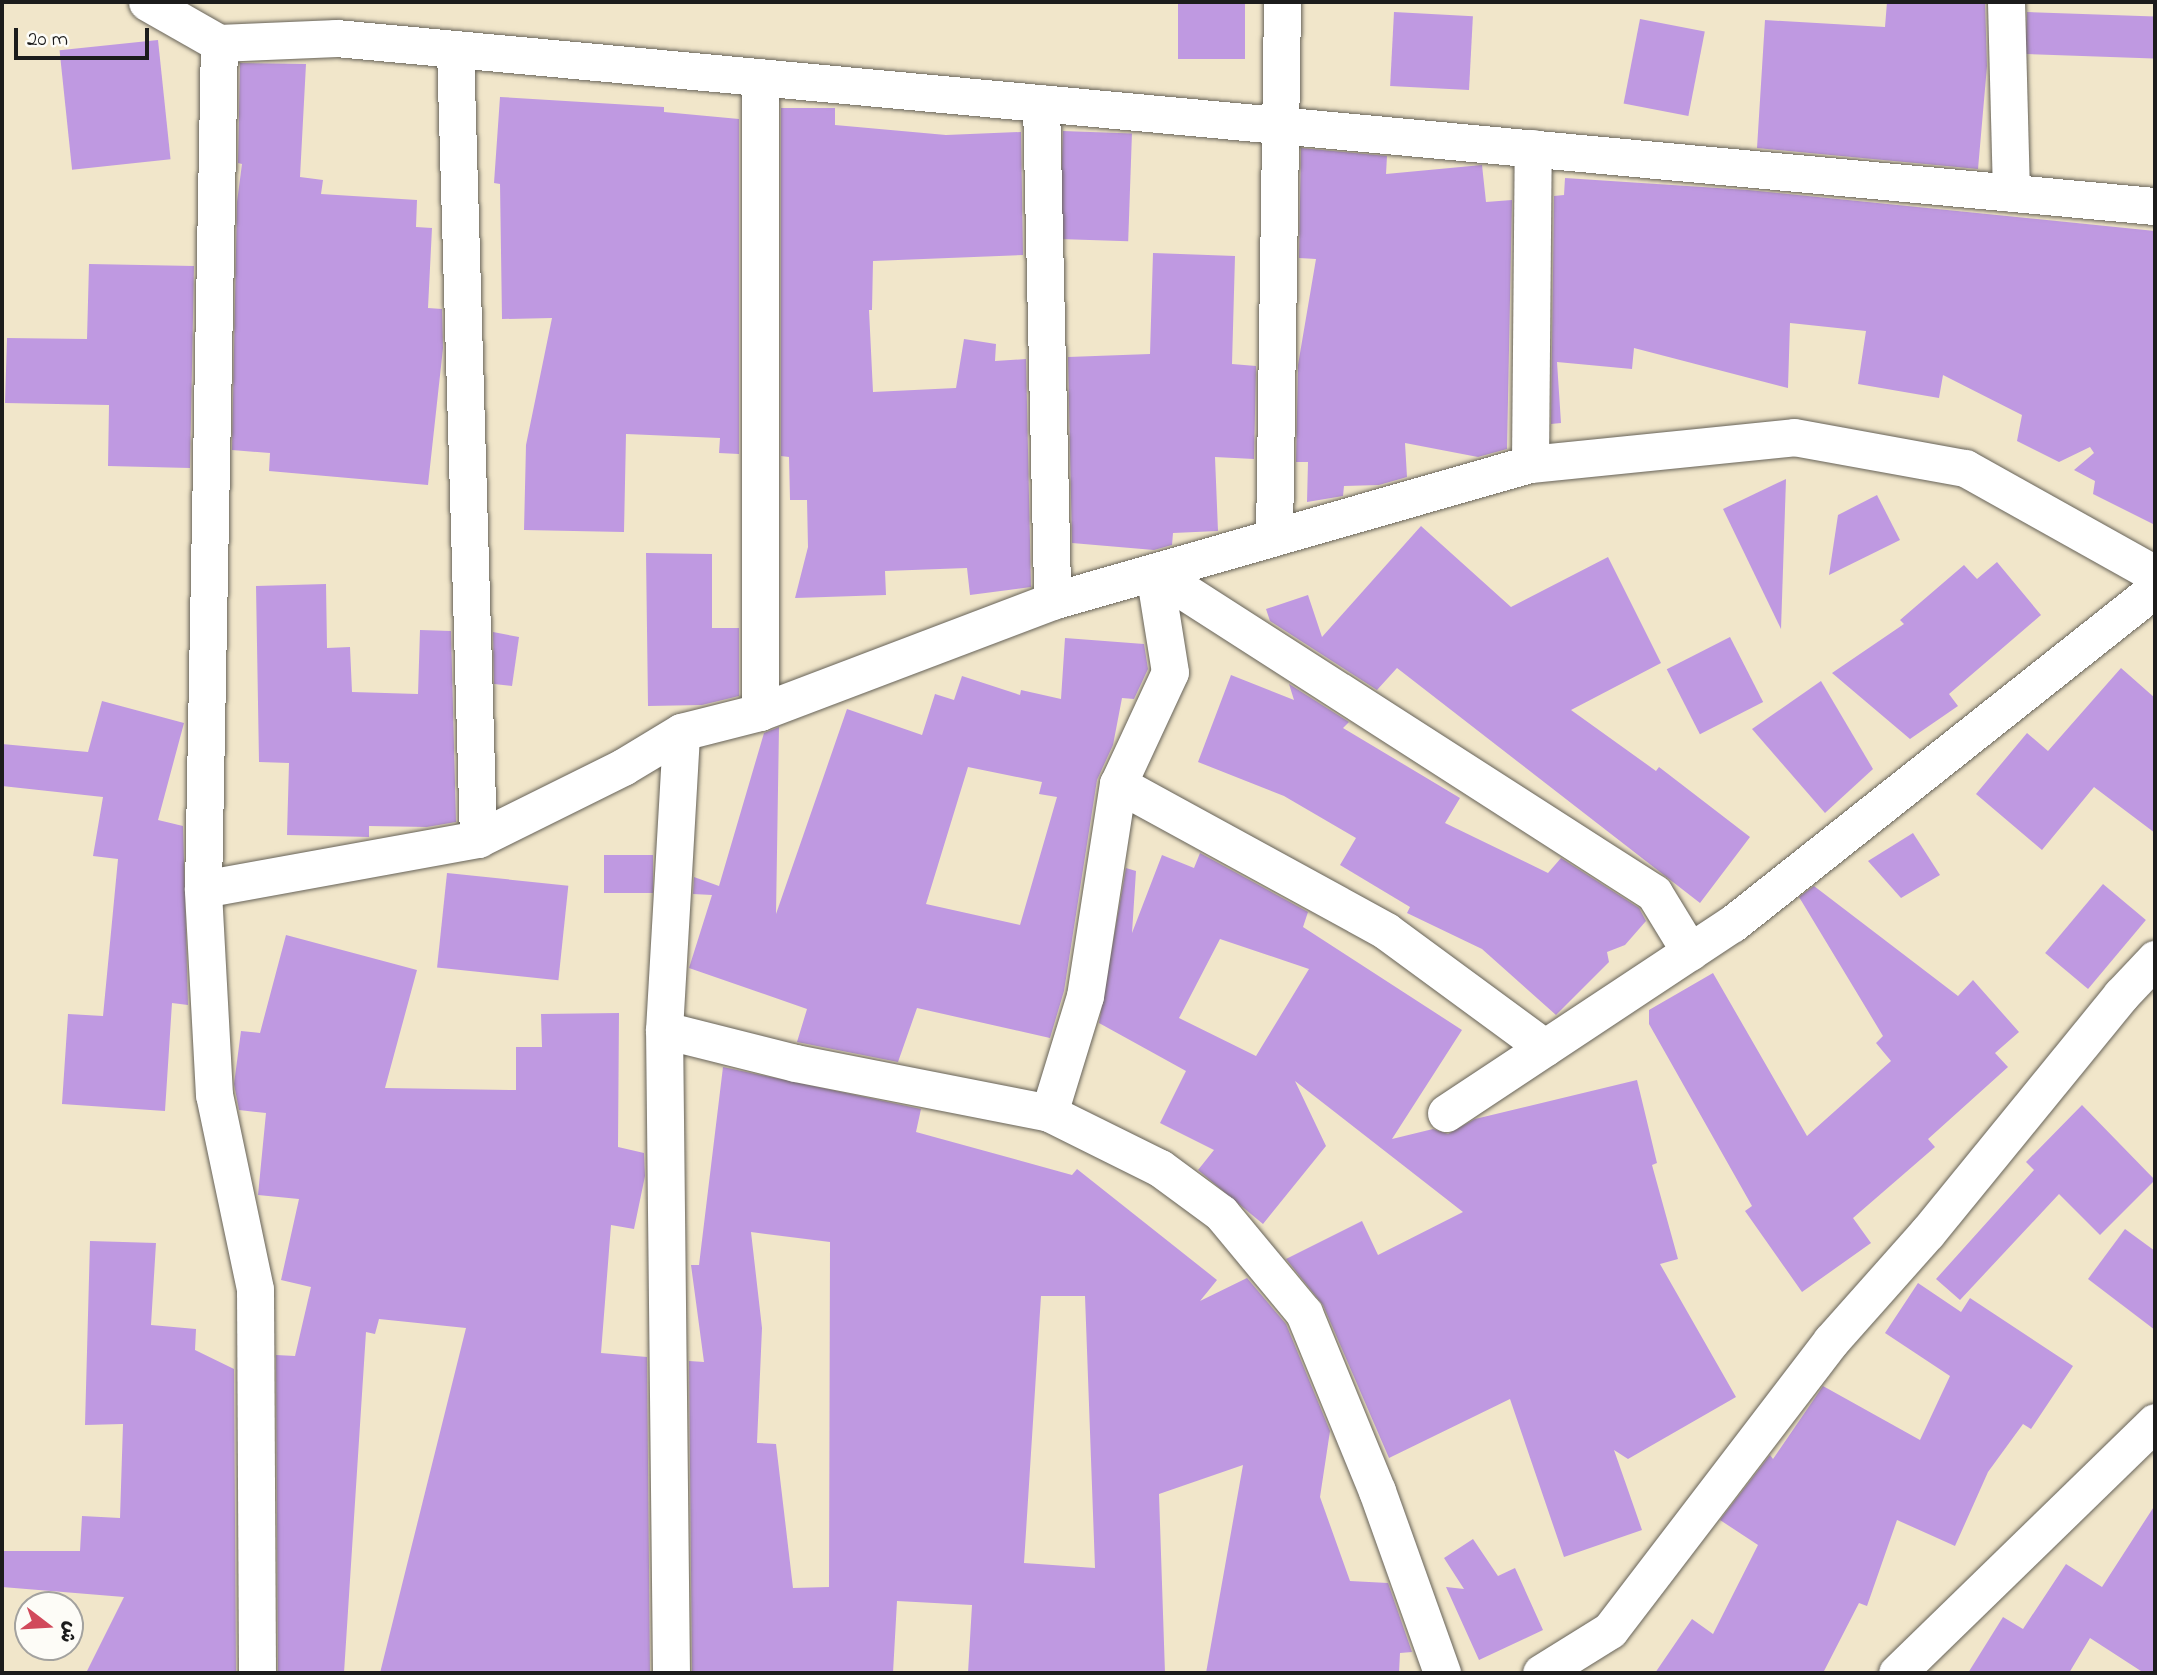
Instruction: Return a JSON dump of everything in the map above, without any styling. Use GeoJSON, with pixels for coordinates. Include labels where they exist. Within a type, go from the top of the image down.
{"type":"FeatureCollection","features":[{"type":"Feature","properties":{"kind":"street"},"geometry":{"type":"LineString","coordinates":[[147,2],[219,43],[336,38],[2155,206]]}},
{"type":"Feature","properties":{"kind":"street"},"geometry":{"type":"LineString","coordinates":[[1274,537],[1282,2]]}},
{"type":"Feature","properties":{"kind":"street"},"geometry":{"type":"LineString","coordinates":[[2006,2],[2011,193]]}},
{"type":"Feature","properties":{"kind":"street"},"geometry":{"type":"LineString","coordinates":[[219,43],[203,889],[214,1095],[255,1289],[257,1673]]}},
{"type":"Feature","properties":{"kind":"street"},"geometry":{"type":"LineString","coordinates":[[455,49],[478,839]]}},
{"type":"Feature","properties":{"kind":"street"},"geometry":{"type":"LineString","coordinates":[[760,77],[760,712]]}},
{"type":"Feature","properties":{"kind":"street"},"geometry":{"type":"LineString","coordinates":[[1041,103],[1052,601]]}},
{"type":"Feature","properties":{"kind":"street"},"geometry":{"type":"LineString","coordinates":[[1530,464],[1533,148]]}},
{"type":"Feature","properties":{"kind":"street"},"geometry":{"type":"LineString","coordinates":[[203,889],[478,839],[623,767],[681,732],[760,712],[1052,601],[1530,464],[1794,437],[1965,468],[2155,574]]}},
{"type":"Feature","properties":{"kind":"street"},"geometry":{"type":"LineString","coordinates":[[1049,1113],[1085,996],[1118,784],[1170,672],[1154,572]]}},
{"type":"Feature","properties":{"kind":"street"},"geometry":{"type":"LineString","coordinates":[[1154,572],[1654,893],[1690,952]]}},
{"type":"Feature","properties":{"kind":"street"},"geometry":{"type":"LineString","coordinates":[[1446,1113],[1732,924],[2155,589]]}},
{"type":"Feature","properties":{"kind":"street"},"geometry":{"type":"LineString","coordinates":[[671,1673],[664,1030],[681,732]]}},
{"type":"Feature","properties":{"kind":"street"},"geometry":{"type":"LineString","coordinates":[[1118,784],[1386,931],[1545,1048]]}},
{"type":"Feature","properties":{"kind":"street"},"geometry":{"type":"LineString","coordinates":[[1541,1673],[1611,1630],[1831,1340],[1927,1233],[2121,995],[2155,960]]}},
{"type":"Feature","properties":{"kind":"street"},"geometry":{"type":"LineString","coordinates":[[664,1030],[796,1063],[1049,1113],[1160,1168],[1221,1213],[1304,1313],[1377,1491],[1442,1673]]}},
{"type":"Feature","properties":{"kind":"street"},"geometry":{"type":"LineString","coordinates":[[1897,1673],[2155,1422]]}},
{"type":"Feature","properties":{"kind":"building"},"geometry":{"type":"Polygon","coordinates":[[[1178,2],[1245,2],[1245,59],[1178,59],[1178,2]]]}},
{"type":"Feature","properties":{"kind":"building"},"geometry":{"type":"Polygon","coordinates":[[[1887,2],[1985,2],[1987,66],[1978,169],[1757,148],[1765,20],[1885,27],[1887,2]]]}},
{"type":"Feature","properties":{"kind":"building"},"geometry":{"type":"Polygon","coordinates":[[[1394,12],[1473,16],[1469,90],[1390,86],[1394,12]]]}},
{"type":"Feature","properties":{"kind":"building"},"geometry":{"type":"Polygon","coordinates":[[[2027,12],[2155,16],[2153,58],[2026,54],[2027,12]]]}},
{"type":"Feature","properties":{"kind":"building"},"geometry":{"type":"Polygon","coordinates":[[[1640,19],[1705,32],[1688,116],[1624,103],[1640,19]]]}},
{"type":"Feature","properties":{"kind":"building"},"geometry":{"type":"Polygon","coordinates":[[[158,40],[171,159],[72,170],[60,50],[158,40]]]}},
{"type":"Feature","properties":{"kind":"building"},"geometry":{"type":"Polygon","coordinates":[[[240,63],[306,64],[300,177],[323,180],[321,194],[417,200],[416,227],[432,228],[428,308],[442,309],[443,348],[428,485],[269,471],[270,453],[232,450],[237,202],[242,164],[238,163],[240,63]]]}},
{"type":"Feature","properties":{"kind":"building"},"geometry":{"type":"Polygon","coordinates":[[[500,97],[664,107],[664,112],[739,119],[739,454],[719,453],[720,438],[626,434],[624,532],[524,530],[526,445],[552,318],[502,319],[500,184],[494,183],[500,97]]]}},
{"type":"Feature","properties":{"kind":"building"},"geometry":{"type":"Polygon","coordinates":[[[781,108],[835,108],[835,125],[946,135],[1021,132],[1023,255],[873,261],[872,310],[869,310],[873,392],[956,388],[964,339],[996,344],[995,361],[1026,359],[1031,587],[970,595],[967,568],[885,571],[886,595],[795,598],[808,547],[807,500],[790,500],[789,457],[781,456],[781,108]]]}},
{"type":"Feature","properties":{"kind":"building"},"geometry":{"type":"Polygon","coordinates":[[[1063,131],[1132,133],[1128,241],[1059,239],[1063,131]]]}},
{"type":"Feature","properties":{"kind":"building"},"geometry":{"type":"Polygon","coordinates":[[[1301,148],[1387,156],[1386,174],[1482,165],[1486,202],[1512,200],[1507,449],[1478,457],[1405,443],[1407,477],[1379,485],[1344,486],[1343,496],[1307,502],[1308,462],[1296,462],[1298,365],[1316,259],[1299,258],[1301,148]]]}},
{"type":"Feature","properties":{"kind":"building"},"geometry":{"type":"Polygon","coordinates":[[[1565,178],[1748,190],[2155,231],[2155,525],[2093,494],[2095,481],[2074,470],[2094,453],[2090,447],[2059,462],[2017,441],[2022,415],[1943,375],[1939,398],[1858,384],[1866,331],[1790,323],[1788,388],[1634,348],[1632,369],[1557,362],[1561,423],[1551,424],[1554,196],[1564,195],[1565,178]]]}},
{"type":"Feature","properties":{"kind":"building"},"geometry":{"type":"Polygon","coordinates":[[[1153,253],[1235,256],[1232,364],[1256,366],[1254,459],[1215,457],[1218,531],[1173,533],[1172,545],[1154,550],[1072,543],[1068,357],[1150,354],[1153,253]]]}},
{"type":"Feature","properties":{"kind":"building"},"geometry":{"type":"Polygon","coordinates":[[[89,264],[194,266],[190,468],[108,466],[109,405],[5,403],[7,338],[87,339],[89,264]]]}},
{"type":"Feature","properties":{"kind":"building"},"geometry":{"type":"Polygon","coordinates":[[[1786,479],[1781,629],[1723,509],[1786,479]]]}},
{"type":"Feature","properties":{"kind":"building"},"geometry":{"type":"Polygon","coordinates":[[[1877,495],[1900,540],[1829,575],[1838,515],[1877,495]]]}},
{"type":"Feature","properties":{"kind":"building"},"geometry":{"type":"Polygon","coordinates":[[[1421,526],[1511,607],[1608,557],[1661,663],[1571,710],[1656,771],[1659,767],[1750,837],[1700,903],[1397,668],[1377,690],[1270,621],[1266,609],[1308,595],[1322,637],[1421,526]]]}},
{"type":"Feature","properties":{"kind":"building"},"geometry":{"type":"Polygon","coordinates":[[[646,553],[712,554],[712,628],[739,628],[739,696],[702,705],[648,706],[646,553]]]}},
{"type":"Feature","properties":{"kind":"building"},"geometry":{"type":"Polygon","coordinates":[[[1997,562],[2041,615],[1949,694],[1958,706],[1910,739],[1832,673],[1904,624],[1900,620],[1964,565],[1977,579],[1997,562]]]}},
{"type":"Feature","properties":{"kind":"building"},"geometry":{"type":"Polygon","coordinates":[[[326,584],[327,648],[350,647],[352,692],[418,694],[420,630],[451,631],[456,822],[427,827],[369,826],[369,837],[287,835],[289,763],[259,762],[256,586],[326,584]]]}},
{"type":"Feature","properties":{"kind":"building"},"geometry":{"type":"Polygon","coordinates":[[[493,632],[519,637],[512,686],[494,684],[493,632]]]}},
{"type":"Feature","properties":{"kind":"building"},"geometry":{"type":"Polygon","coordinates":[[[1730,637],[1763,702],[1700,734],[1667,669],[1730,637]]]}},
{"type":"Feature","properties":{"kind":"building"},"geometry":{"type":"Polygon","coordinates":[[[1065,638],[1144,644],[1148,669],[1134,699],[1122,698],[1113,745],[1097,780],[1064,991],[1050,1038],[917,1008],[898,1062],[797,1042],[807,1009],[689,968],[712,895],[693,894],[694,877],[719,886],[764,733],[779,727],[776,914],[847,709],[922,735],[935,694],[954,700],[962,676],[1020,695],[1021,690],[1061,699],[1065,638]],[[968,767],[926,904],[1020,925],[1057,797],[1039,794],[1042,782],[968,767]]]}},
{"type":"Feature","properties":{"kind":"building"},"geometry":{"type":"Polygon","coordinates":[[[2121,668],[2155,698],[2155,833],[2094,787],[2042,850],[1976,794],[2027,733],[2048,751],[2121,668]]]}},
{"type":"Feature","properties":{"kind":"building"},"geometry":{"type":"Polygon","coordinates":[[[1231,675],[1294,700],[1289,684],[1349,722],[1343,728],[1460,798],[1445,823],[1548,873],[1561,858],[1639,908],[1646,921],[1625,945],[1607,952],[1609,962],[1556,1015],[1482,949],[1407,913],[1410,907],[1340,865],[1356,838],[1284,796],[1198,762],[1231,675]]]}},
{"type":"Feature","properties":{"kind":"building"},"geometry":{"type":"Polygon","coordinates":[[[1821,681],[1873,769],[1825,813],[1752,729],[1821,681]]]}},
{"type":"Feature","properties":{"kind":"building"},"geometry":{"type":"Polygon","coordinates":[[[102,701],[184,723],[158,820],[183,826],[188,1005],[172,1003],[165,1111],[62,1104],[68,1014],[103,1016],[118,859],[93,856],[103,797],[2,786],[2,744],[88,752],[102,701]]]}},
{"type":"Feature","properties":{"kind":"building"},"geometry":{"type":"Polygon","coordinates":[[[1913,833],[1940,875],[1901,898],[1868,861],[1913,833]]]}},
{"type":"Feature","properties":{"kind":"building"},"geometry":{"type":"Polygon","coordinates":[[[1200,853],[1308,912],[1303,927],[1462,1030],[1392,1139],[1433,1129],[1448,1134],[1475,1119],[1637,1080],[1657,1163],[1652,1165],[1678,1259],[1660,1264],[1736,1397],[1628,1459],[1614,1450],[1642,1530],[1564,1557],[1510,1399],[1389,1458],[1323,1305],[1286,1259],[1362,1221],[1378,1255],[1463,1212],[1295,1081],[1326,1146],[1263,1224],[1198,1170],[1214,1150],[1160,1123],[1186,1071],[1099,1023],[1126,868],[1136,871],[1132,933],[1162,855],[1194,868],[1200,853]],[[1220,939],[1179,1018],[1256,1056],[1309,969],[1220,939]]]}},
{"type":"Feature","properties":{"kind":"building"},"geometry":{"type":"Polygon","coordinates":[[[604,855],[653,855],[653,893],[604,893],[604,855]]]}},
{"type":"Feature","properties":{"kind":"building"},"geometry":{"type":"Polygon","coordinates":[[[447,873],[568,886],[558,980],[437,967],[447,873]]]}},
{"type":"Feature","properties":{"kind":"building"},"geometry":{"type":"Polygon","coordinates":[[[2103,884],[2146,920],[2088,989],[2045,953],[2103,884]]]}},
{"type":"Feature","properties":{"kind":"building"},"geometry":{"type":"Polygon","coordinates":[[[1814,886],[1958,996],[1973,980],[2019,1032],[1995,1053],[2008,1067],[1928,1139],[1935,1147],[1853,1218],[1871,1243],[1802,1292],[1745,1211],[1752,1206],[1649,1024],[1649,1010],[1713,973],[1807,1136],[1891,1061],[1876,1043],[1883,1036],[1799,897],[1814,886]]]}},
{"type":"Feature","properties":{"kind":"building"},"geometry":{"type":"Polygon","coordinates":[[[286,935],[417,970],[385,1088],[516,1090],[516,1047],[542,1047],[541,1014],[619,1013],[618,1147],[644,1153],[645,1176],[634,1229],[611,1225],[601,1353],[647,1357],[650,1673],[380,1673],[466,1328],[379,1319],[375,1334],[366,1332],[344,1673],[278,1673],[276,1355],[295,1356],[311,1287],[281,1280],[299,1199],[258,1195],[266,1113],[239,1110],[234,1084],[241,1031],[260,1033],[286,935]]]}},
{"type":"Feature","properties":{"kind":"building"},"geometry":{"type":"Polygon","coordinates":[[[723,1067],[921,1109],[916,1132],[1072,1175],[1077,1169],[1217,1280],[1200,1301],[1247,1278],[1286,1324],[1330,1431],[1320,1497],[1350,1581],[1388,1583],[1412,1652],[1400,1653],[1399,1673],[1206,1673],[1243,1465],[1159,1494],[1165,1673],[968,1673],[972,1605],[897,1601],[893,1673],[692,1673],[689,1361],[704,1362],[691,1265],[699,1265],[723,1067]],[[751,1232],[762,1328],[757,1443],[776,1444],[793,1588],[829,1587],[830,1242],[751,1232]],[[1041,1296],[1024,1563],[1095,1568],[1085,1296],[1041,1296]]]}},
{"type":"Feature","properties":{"kind":"building"},"geometry":{"type":"Polygon","coordinates":[[[2082,1105],[2155,1180],[2100,1235],[2059,1194],[1960,1300],[1936,1279],[2034,1170],[2026,1162],[2082,1105]]]}},
{"type":"Feature","properties":{"kind":"building"},"geometry":{"type":"Polygon","coordinates":[[[2125,1229],[2155,1251],[2155,1330],[2088,1279],[2125,1229]]]}},
{"type":"Feature","properties":{"kind":"building"},"geometry":{"type":"Polygon","coordinates":[[[90,1241],[156,1243],[151,1325],[196,1329],[195,1350],[234,1369],[236,1673],[86,1673],[124,1597],[84,1594],[84,1591],[2,1587],[2,1551],[80,1551],[82,1516],[120,1518],[123,1424],[85,1425],[90,1241]]]}},
{"type":"Feature","properties":{"kind":"building"},"geometry":{"type":"Polygon","coordinates":[[[1918,1283],[1961,1312],[1970,1298],[2073,1366],[2031,1429],[2023,1424],[1988,1472],[1955,1546],[1897,1520],[1867,1606],[1859,1603],[1823,1673],[1655,1673],[1692,1619],[1713,1634],[1758,1545],[1720,1520],[1770,1455],[1773,1459],[1823,1386],[1920,1440],[1950,1376],[1885,1333],[1918,1283]]]}},
{"type":"Feature","properties":{"kind":"building"},"geometry":{"type":"Polygon","coordinates":[[[2155,1505],[2155,1673],[2144,1673],[2090,1638],[2069,1673],[1968,1673],[2003,1617],[2023,1629],[2066,1564],[2102,1587],[2155,1505]]]}},
{"type":"Feature","properties":{"kind":"building"},"geometry":{"type":"Polygon","coordinates":[[[1473,1539],[1498,1576],[1515,1568],[1543,1630],[1479,1660],[1446,1587],[1464,1589],[1444,1558],[1473,1539]]]}}]}
